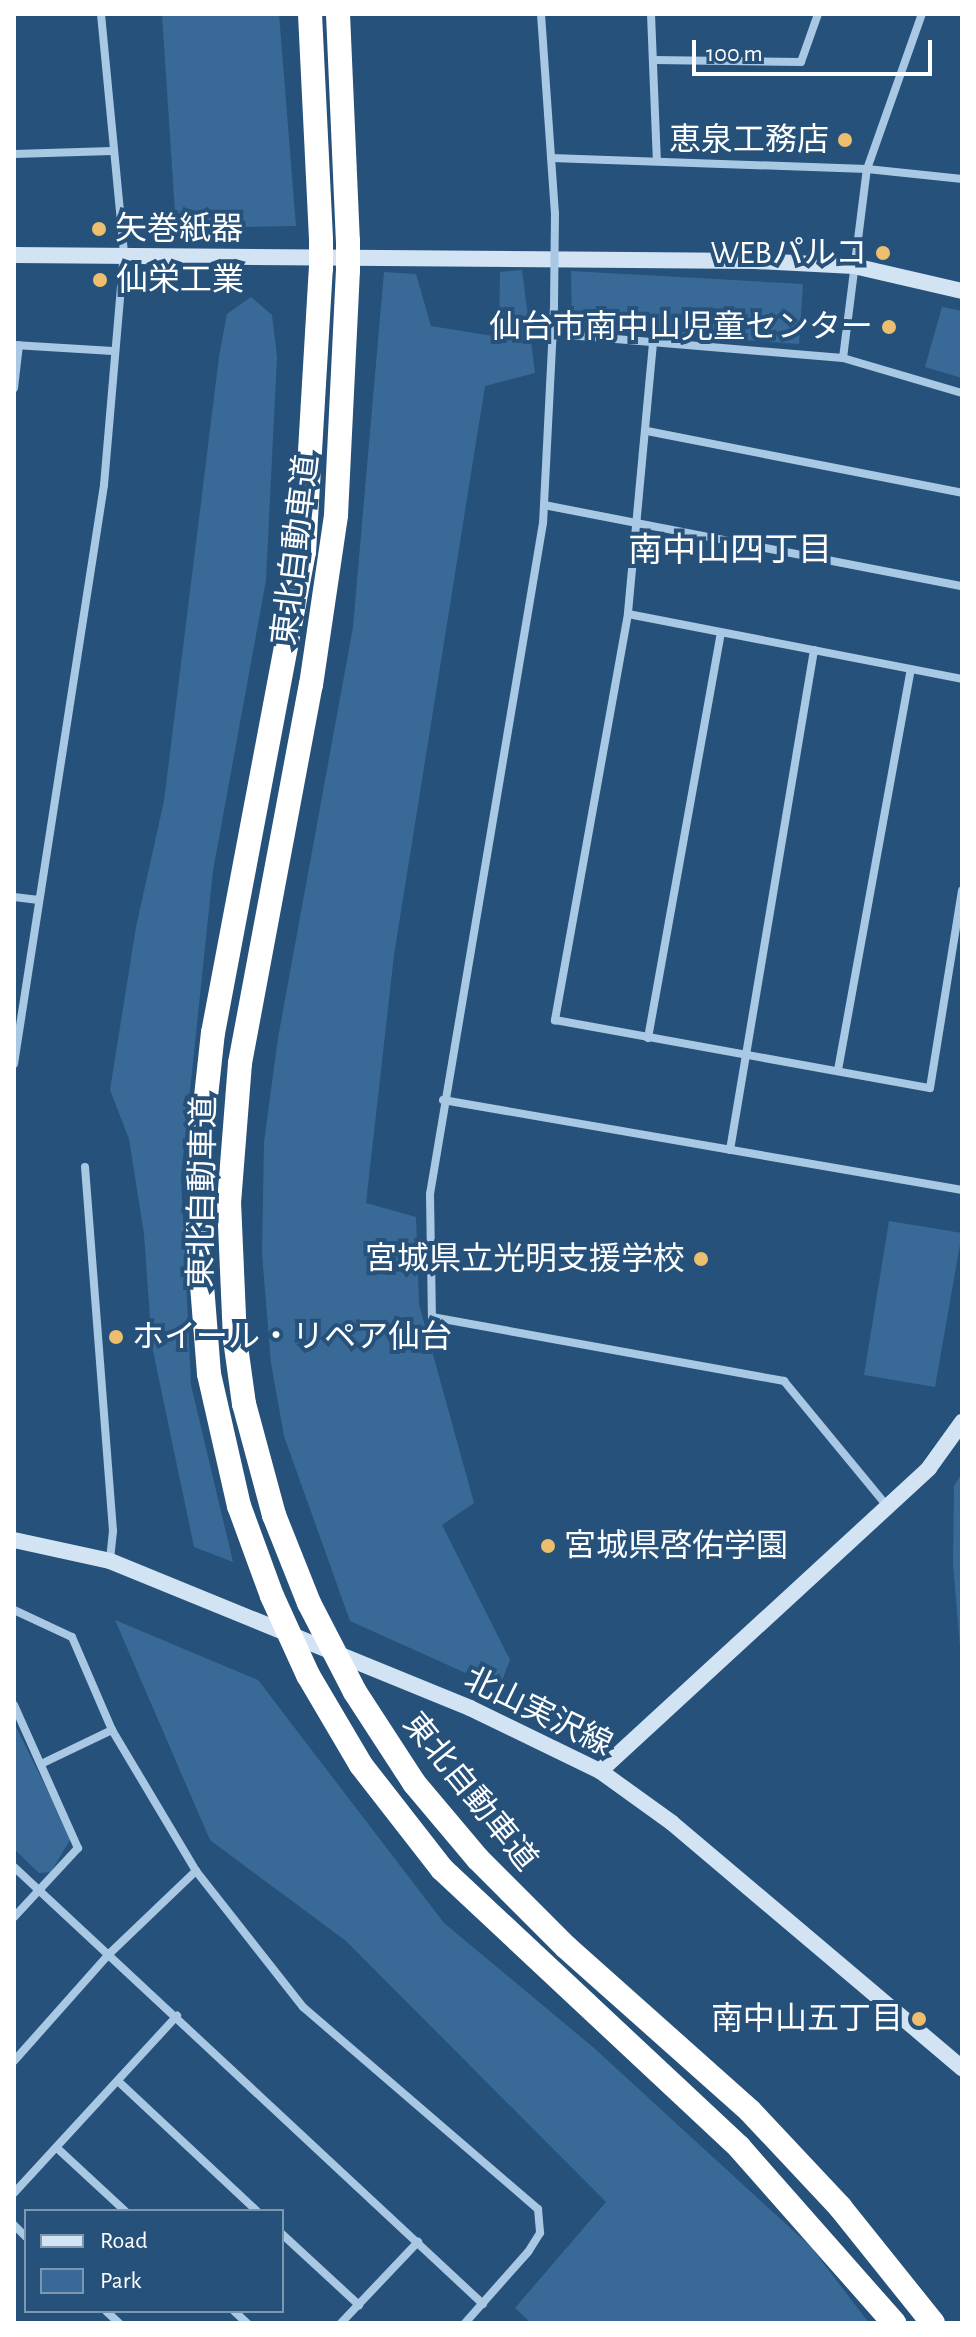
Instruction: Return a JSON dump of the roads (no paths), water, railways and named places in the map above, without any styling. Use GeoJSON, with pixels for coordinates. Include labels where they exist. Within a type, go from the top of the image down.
{"type":"FeatureCollection","features":[{"type":"Feature","properties":{"kind":"highway","name":"東北自動車道"},"geometry":{"type":"LineString","coordinates":[[310,14],[321,269],[304,552],[213,1033],[199,1161],[202,1306],[209,1374],[239,1506],[272,1596],[308,1675],[361,1765],[442,1869],[739,2147],[894,2323]]}},
{"type":"Feature","properties":{"kind":"highway","name":"東北自動車道"},"geometry":{"type":"LineString","coordinates":[[338,14],[348,270],[336,515],[311,685],[240,1063],[229,1203],[235,1339],[244,1404],[274,1515],[309,1603],[355,1692],[414,1783],[478,1859],[566,1947],[750,2111],[840,2207],[933,2323]]}},
{"type":"Feature","properties":{"kind":"street"},"geometry":{"type":"LineString","coordinates":[[14,1064],[104,485],[113,351],[124,253],[101,14]]}},
{"type":"Feature","properties":{"kind":"street"},"geometry":{"type":"LineString","coordinates":[[541,14],[555,213],[556,334],[544,505],[443,1100],[430,1194],[432,1317],[784,1381],[887,1507]]}},
{"type":"Feature","properties":{"kind":"street"},"geometry":{"type":"LineString","coordinates":[[651,14],[657,161]]}},
{"type":"Feature","properties":{"kind":"street"},"geometry":{"type":"LineString","coordinates":[[653,60],[801,62],[818,14]]}},
{"type":"Feature","properties":{"kind":"street"},"geometry":{"type":"LineString","coordinates":[[843,358],[867,169],[922,14]]}},
{"type":"Feature","properties":{"kind":"street"},"geometry":{"type":"LineString","coordinates":[[14,154],[112,151]]}},
{"type":"Feature","properties":{"kind":"street"},"geometry":{"type":"LineString","coordinates":[[551,158],[867,169],[962,179]]}},
{"type":"Feature","properties":{"kind":"street"},"geometry":{"type":"LineString","coordinates":[[14,255],[124,253],[854,266],[962,291]]}},
{"type":"Feature","properties":{"kind":"street"},"geometry":{"type":"LineString","coordinates":[[556,334],[843,358],[962,393]]}},
{"type":"Feature","properties":{"kind":"street"},"geometry":{"type":"LineString","coordinates":[[653,343],[628,614],[555,1020],[744,1057],[838,1070],[930,1088],[962,891]]}},
{"type":"Feature","properties":{"kind":"street"},"geometry":{"type":"LineString","coordinates":[[14,388],[16,345],[113,351]]}},
{"type":"Feature","properties":{"kind":"street"},"geometry":{"type":"LineString","coordinates":[[647,431],[962,493]]}},
{"type":"Feature","properties":{"kind":"street"},"geometry":{"type":"LineString","coordinates":[[544,505],[962,586]]}},
{"type":"Feature","properties":{"kind":"street"},"geometry":{"type":"LineString","coordinates":[[628,614],[962,679]]}},
{"type":"Feature","properties":{"kind":"street"},"geometry":{"type":"LineString","coordinates":[[648,1038],[721,634]]}},
{"type":"Feature","properties":{"kind":"street"},"geometry":{"type":"LineString","coordinates":[[730,1150],[814,650]]}},
{"type":"Feature","properties":{"kind":"street"},"geometry":{"type":"LineString","coordinates":[[838,1070],[911,670]]}},
{"type":"Feature","properties":{"kind":"street"},"geometry":{"type":"LineString","coordinates":[[14,897],[39,900]]}},
{"type":"Feature","properties":{"kind":"street"},"geometry":{"type":"LineString","coordinates":[[443,1100],[962,1190]]}},
{"type":"Feature","properties":{"kind":"street"},"geometry":{"type":"LineString","coordinates":[[85,1167],[113,1531],[110,1561]]}},
{"type":"Feature","properties":{"kind":"street"},"geometry":{"type":"LineString","coordinates":[[600,1771],[929,1468],[962,1422]]}},
{"type":"Feature","properties":{"kind":"street","name":"北山実沢線"},"geometry":{"type":"LineString","coordinates":[[14,1540],[110,1561],[470,1708],[600,1771],[672,1823],[962,2068]]}},
{"type":"Feature","properties":{"kind":"street"},"geometry":{"type":"LineString","coordinates":[[14,1610],[72,1637],[112,1730],[196,1871],[303,2007],[538,2209],[540,2233],[465,2323]]}},
{"type":"Feature","properties":{"kind":"street"},"geometry":{"type":"LineString","coordinates":[[14,1705],[78,1848],[14,1917]]}},
{"type":"Feature","properties":{"kind":"street"},"geometry":{"type":"LineString","coordinates":[[41,1764],[112,1730]]}},
{"type":"Feature","properties":{"kind":"street"},"geometry":{"type":"LineString","coordinates":[[14,1867],[483,2304]]}},
{"type":"Feature","properties":{"kind":"street"},"geometry":{"type":"LineString","coordinates":[[14,2061],[108,1955],[196,1871]]}},
{"type":"Feature","properties":{"kind":"street"},"geometry":{"type":"LineString","coordinates":[[14,2193],[177,2016]]}},
{"type":"Feature","properties":{"kind":"street"},"geometry":{"type":"LineString","coordinates":[[119,2082],[255,2209]]}},
{"type":"Feature","properties":{"kind":"street"},"geometry":{"type":"LineString","coordinates":[[57,2148],[123,2209]]}},
{"type":"Feature","properties":{"kind":"street"},"geometry":{"type":"LineString","coordinates":[[284,2236],[359,2305]]}},
{"type":"Feature","properties":{"kind":"street"},"geometry":{"type":"LineString","coordinates":[[341,2323],[418,2242]]}},
{"type":"Feature","properties":{"kind":"place","name":"恵泉工務店"},"geometry":{"type":"Point","coordinates":[845,140]}},
{"type":"Feature","properties":{"kind":"place","name":"矢巻紙器"},"geometry":{"type":"Point","coordinates":[99,229]}},
{"type":"Feature","properties":{"kind":"place","name":"WEBパルコ"},"geometry":{"type":"Point","coordinates":[883,253]}},
{"type":"Feature","properties":{"kind":"place","name":"仙栄工業"},"geometry":{"type":"Point","coordinates":[100,280]}},
{"type":"Feature","properties":{"kind":"place","name":"仙台市南中山児童センター"},"geometry":{"type":"Point","coordinates":[889,327]}},
{"type":"Feature","properties":{"kind":"place","name":"宮城県立光明支援学校"},"geometry":{"type":"Point","coordinates":[701,1259]}},
{"type":"Feature","properties":{"kind":"place","name":"ホイール・リペア仙台"},"geometry":{"type":"Point","coordinates":[116,1337]}},
{"type":"Feature","properties":{"kind":"place","name":"宮城県啓佑学園"},"geometry":{"type":"Point","coordinates":[548,1546]}},
{"type":"Feature","properties":{"kind":"place","name":"南中山五丁目"},"geometry":{"type":"Point","coordinates":[919,2019]}},
{"type":"Feature","properties":{"kind":"district","name":"南中山四丁目"},"geometry":{"type":"Point","coordinates":[730,552]}}]}
